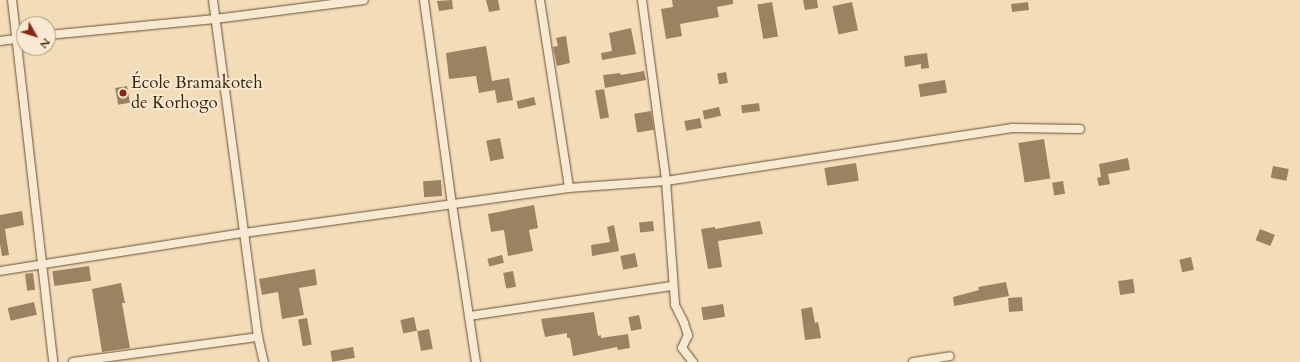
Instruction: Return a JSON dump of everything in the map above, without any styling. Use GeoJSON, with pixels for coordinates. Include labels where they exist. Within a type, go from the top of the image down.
{"type":"FeatureCollection","features":[{"type":"Feature","properties":{"kind":"street"},"geometry":{"type":"LineString","coordinates":[[12,0],[16,19]]}},
{"type":"Feature","properties":{"kind":"street"},"geometry":{"type":"LineString","coordinates":[[213,0],[258,337],[264,362]]}},
{"type":"Feature","properties":{"kind":"street"},"geometry":{"type":"LineString","coordinates":[[56,35],[215,19],[364,0]]}},
{"type":"Feature","properties":{"kind":"street"},"geometry":{"type":"LineString","coordinates":[[424,0],[452,204],[476,362]]}},
{"type":"Feature","properties":{"kind":"street"},"geometry":{"type":"LineString","coordinates":[[540,0],[569,188]]}},
{"type":"Feature","properties":{"kind":"street"},"geometry":{"type":"LineString","coordinates":[[642,0],[666,181],[675,305],[688,335],[682,348],[693,362]]}},
{"type":"Feature","properties":{"kind":"street"},"geometry":{"type":"LineString","coordinates":[[0,41],[16,39]]}},
{"type":"Feature","properties":{"kind":"street"},"geometry":{"type":"LineString","coordinates":[[22,56],[53,362]]}},
{"type":"Feature","properties":{"kind":"street"},"geometry":{"type":"LineString","coordinates":[[0,271],[42,266],[244,233],[569,188],[666,181],[1014,128],[1080,129]]}},
{"type":"Feature","properties":{"kind":"street"},"geometry":{"type":"LineString","coordinates":[[469,316],[673,286]]}},
{"type":"Feature","properties":{"kind":"street"},"geometry":{"type":"LineString","coordinates":[[73,362],[258,337]]}},
{"type":"Feature","properties":{"kind":"street"},"geometry":{"type":"LineString","coordinates":[[913,362],[950,356]]}},
{"type":"Feature","properties":{"kind":"building"},"geometry":{"type":"Polygon","coordinates":[[[452,0],[453,9],[439,11],[437,1],[452,0]]]}},
{"type":"Feature","properties":{"kind":"building"},"geometry":{"type":"Polygon","coordinates":[[[486,0],[498,0],[500,10],[489,12],[486,0]]]}},
{"type":"Feature","properties":{"kind":"building"},"geometry":{"type":"Polygon","coordinates":[[[672,0],[733,0],[733,4],[717,7],[719,17],[680,24],[682,36],[666,39],[661,9],[673,7],[672,0]]]}},
{"type":"Feature","properties":{"kind":"building"},"geometry":{"type":"Polygon","coordinates":[[[803,0],[817,0],[818,8],[805,10],[803,0]]]}},
{"type":"Feature","properties":{"kind":"building"},"geometry":{"type":"Polygon","coordinates":[[[772,2],[778,36],[763,39],[757,5],[772,2]]]}},
{"type":"Feature","properties":{"kind":"building"},"geometry":{"type":"Polygon","coordinates":[[[852,2],[858,30],[838,35],[832,6],[852,2]]]}},
{"type":"Feature","properties":{"kind":"building"},"geometry":{"type":"Polygon","coordinates":[[[1028,2],[1029,10],[1012,12],[1011,4],[1028,2]]]}},
{"type":"Feature","properties":{"kind":"building"},"geometry":{"type":"Polygon","coordinates":[[[631,28],[636,54],[602,60],[601,53],[612,51],[609,33],[631,28]]]}},
{"type":"Feature","properties":{"kind":"building"},"geometry":{"type":"Polygon","coordinates":[[[566,36],[570,63],[557,66],[553,47],[558,46],[556,38],[566,36]]]}},
{"type":"Feature","properties":{"kind":"building"},"geometry":{"type":"Polygon","coordinates":[[[486,46],[492,81],[509,78],[513,100],[497,103],[495,90],[479,93],[476,76],[449,79],[446,53],[486,46]]]}},
{"type":"Feature","properties":{"kind":"building"},"geometry":{"type":"Polygon","coordinates":[[[927,53],[929,68],[921,69],[921,64],[905,67],[904,56],[927,53]]]}},
{"type":"Feature","properties":{"kind":"building"},"geometry":{"type":"Polygon","coordinates":[[[644,71],[646,80],[605,88],[603,75],[620,73],[621,75],[644,71]]]}},
{"type":"Feature","properties":{"kind":"building"},"geometry":{"type":"Polygon","coordinates":[[[726,72],[728,83],[719,84],[717,74],[726,72]]]}},
{"type":"Feature","properties":{"kind":"building"},"geometry":{"type":"Polygon","coordinates":[[[945,80],[947,93],[920,97],[918,84],[945,80]]]}},
{"type":"Feature","properties":{"kind":"building"},"geometry":{"type":"Polygon","coordinates":[[[127,86],[130,103],[118,105],[115,88],[127,86]]]}},
{"type":"Feature","properties":{"kind":"building"},"geometry":{"type":"Polygon","coordinates":[[[604,89],[609,118],[600,119],[595,91],[604,89]]]}},
{"type":"Feature","properties":{"kind":"building"},"geometry":{"type":"Polygon","coordinates":[[[534,97],[536,105],[518,109],[517,101],[534,97]]]}},
{"type":"Feature","properties":{"kind":"building"},"geometry":{"type":"Polygon","coordinates":[[[759,103],[760,111],[742,113],[741,105],[759,103]]]}},
{"type":"Feature","properties":{"kind":"building"},"geometry":{"type":"Polygon","coordinates":[[[719,107],[721,116],[704,120],[702,111],[719,107]]]}},
{"type":"Feature","properties":{"kind":"building"},"geometry":{"type":"Polygon","coordinates":[[[651,111],[654,130],[637,132],[634,114],[651,111]]]}},
{"type":"Feature","properties":{"kind":"building"},"geometry":{"type":"Polygon","coordinates":[[[700,118],[702,128],[686,131],[684,121],[700,118]]]}},
{"type":"Feature","properties":{"kind":"building"},"geometry":{"type":"Polygon","coordinates":[[[500,138],[504,159],[490,161],[486,141],[500,138]]]}},
{"type":"Feature","properties":{"kind":"building"},"geometry":{"type":"Polygon","coordinates":[[[1044,139],[1050,179],[1025,183],[1018,143],[1044,139]]]}},
{"type":"Feature","properties":{"kind":"building"},"geometry":{"type":"Polygon","coordinates":[[[1128,158],[1130,170],[1108,174],[1110,184],[1099,186],[1097,178],[1101,177],[1099,164],[1128,158]]]}},
{"type":"Feature","properties":{"kind":"building"},"geometry":{"type":"Polygon","coordinates":[[[856,163],[859,181],[827,186],[824,168],[856,163]]]}},
{"type":"Feature","properties":{"kind":"building"},"geometry":{"type":"Polygon","coordinates":[[[1273,166],[1289,169],[1286,181],[1271,178],[1273,166]]]}},
{"type":"Feature","properties":{"kind":"building"},"geometry":{"type":"Polygon","coordinates":[[[441,180],[442,196],[424,197],[423,181],[441,180]]]}},
{"type":"Feature","properties":{"kind":"building"},"geometry":{"type":"Polygon","coordinates":[[[1063,181],[1065,194],[1054,196],[1052,183],[1063,181]]]}},
{"type":"Feature","properties":{"kind":"building"},"geometry":{"type":"Polygon","coordinates":[[[534,205],[538,228],[529,230],[533,251],[508,256],[504,230],[491,232],[488,214],[534,205]]]}},
{"type":"Feature","properties":{"kind":"building"},"geometry":{"type":"Polygon","coordinates":[[[22,211],[24,225],[5,229],[9,255],[2,256],[0,244],[0,215],[22,211]]]}},
{"type":"Feature","properties":{"kind":"building"},"geometry":{"type":"Polygon","coordinates":[[[653,221],[654,231],[640,232],[639,222],[653,221]]]}},
{"type":"Feature","properties":{"kind":"building"},"geometry":{"type":"Polygon","coordinates":[[[760,221],[763,234],[718,241],[722,267],[708,269],[701,229],[715,227],[715,229],[760,221]]]}},
{"type":"Feature","properties":{"kind":"building"},"geometry":{"type":"Polygon","coordinates":[[[614,225],[619,251],[592,256],[591,245],[610,242],[607,227],[614,225]]]}},
{"type":"Feature","properties":{"kind":"building"},"geometry":{"type":"Polygon","coordinates":[[[1260,229],[1275,235],[1270,246],[1256,240],[1260,229]]]}},
{"type":"Feature","properties":{"kind":"building"},"geometry":{"type":"Polygon","coordinates":[[[635,253],[638,267],[623,270],[620,256],[635,253]]]}},
{"type":"Feature","properties":{"kind":"building"},"geometry":{"type":"Polygon","coordinates":[[[502,255],[504,263],[489,266],[487,259],[502,255]]]}},
{"type":"Feature","properties":{"kind":"building"},"geometry":{"type":"Polygon","coordinates":[[[1191,257],[1194,270],[1182,272],[1179,260],[1191,257]]]}},
{"type":"Feature","properties":{"kind":"building"},"geometry":{"type":"Polygon","coordinates":[[[89,266],[91,281],[54,286],[52,271],[89,266]]]}},
{"type":"Feature","properties":{"kind":"building"},"geometry":{"type":"Polygon","coordinates":[[[315,269],[317,285],[299,288],[304,315],[282,319],[278,292],[262,295],[259,279],[315,269]]]}},
{"type":"Feature","properties":{"kind":"building"},"geometry":{"type":"Polygon","coordinates":[[[513,271],[516,287],[506,289],[503,273],[513,271]]]}},
{"type":"Feature","properties":{"kind":"building"},"geometry":{"type":"Polygon","coordinates":[[[33,273],[35,290],[27,291],[25,274],[33,273]]]}},
{"type":"Feature","properties":{"kind":"building"},"geometry":{"type":"Polygon","coordinates":[[[1133,279],[1135,293],[1120,295],[1118,281],[1133,279]]]}},
{"type":"Feature","properties":{"kind":"building"},"geometry":{"type":"Polygon","coordinates":[[[1006,282],[1009,296],[954,306],[953,297],[979,290],[978,287],[1006,282]]]}},
{"type":"Feature","properties":{"kind":"building"},"geometry":{"type":"Polygon","coordinates":[[[121,283],[125,303],[122,303],[130,348],[102,352],[92,289],[121,283]]]}},
{"type":"Feature","properties":{"kind":"building"},"geometry":{"type":"Polygon","coordinates":[[[1022,297],[1023,311],[1009,312],[1008,298],[1022,297]]]}},
{"type":"Feature","properties":{"kind":"building"},"geometry":{"type":"Polygon","coordinates":[[[34,302],[37,315],[11,321],[8,308],[34,302]]]}},
{"type":"Feature","properties":{"kind":"building"},"geometry":{"type":"Polygon","coordinates":[[[723,304],[725,317],[703,320],[701,307],[723,304]]]}},
{"type":"Feature","properties":{"kind":"building"},"geometry":{"type":"Polygon","coordinates":[[[812,307],[815,323],[818,322],[821,338],[805,340],[801,309],[812,307]]]}},
{"type":"Feature","properties":{"kind":"building"},"geometry":{"type":"Polygon","coordinates":[[[594,312],[598,336],[601,335],[601,338],[628,334],[630,348],[618,350],[617,347],[573,356],[570,338],[567,338],[567,333],[545,337],[541,319],[594,312]]]}},
{"type":"Feature","properties":{"kind":"building"},"geometry":{"type":"Polygon","coordinates":[[[639,315],[642,329],[631,331],[628,317],[639,315]]]}},
{"type":"Feature","properties":{"kind":"building"},"geometry":{"type":"Polygon","coordinates":[[[414,317],[417,331],[403,334],[400,320],[414,317]]]}},
{"type":"Feature","properties":{"kind":"building"},"geometry":{"type":"Polygon","coordinates":[[[307,318],[312,345],[303,346],[298,320],[307,318]]]}},
{"type":"Feature","properties":{"kind":"building"},"geometry":{"type":"Polygon","coordinates":[[[429,329],[433,349],[421,351],[417,331],[429,329]]]}},
{"type":"Feature","properties":{"kind":"building"},"geometry":{"type":"Polygon","coordinates":[[[353,347],[355,358],[332,362],[330,351],[353,347]]]}},
{"type":"Feature","properties":{"kind":"place","name":"École Bramakoteh de Korhogo"},"geometry":{"type":"Point","coordinates":[123,93]}}]}
